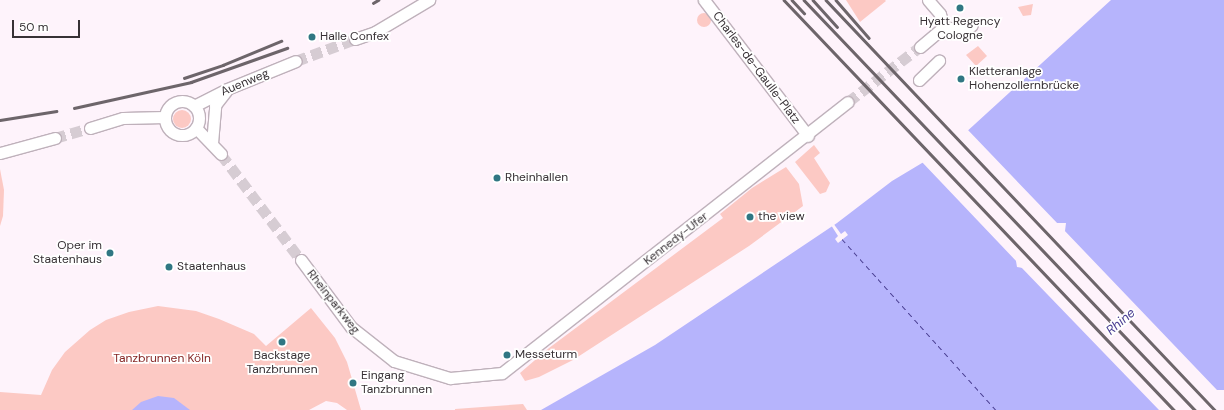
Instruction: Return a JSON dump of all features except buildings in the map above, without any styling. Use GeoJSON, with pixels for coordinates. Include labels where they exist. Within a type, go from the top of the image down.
{"type":"FeatureCollection","features":[{"type":"Feature","properties":{"kind":"street"},"geometry":{"type":"LineString","coordinates":[[355,39],[375,32],[429,0]]}},
{"type":"Feature","properties":{"kind":"street","name":"Charles-de-Gaulle-Platz"},"geometry":{"type":"LineString","coordinates":[[704,0],[808,136]]}},
{"type":"Feature","properties":{"kind":"street"},"geometry":{"type":"LineString","coordinates":[[928,0],[940,14],[944,27]]}},
{"type":"Feature","properties":{"kind":"street"},"geometry":{"type":"LineString","coordinates":[[920,47],[944,27],[964,30],[972,24]]}},
{"type":"Feature","properties":{"kind":"street","name":"Auenweg"},"geometry":{"type":"LineString","coordinates":[[194,106],[227,89],[296,61]]}},
{"type":"Feature","properties":{"kind":"street"},"geometry":{"type":"LineString","coordinates":[[919,80],[939,61]]}},
{"type":"Feature","properties":{"kind":"street"},"geometry":{"type":"LineString","coordinates":[[212,142],[215,105],[227,89]]}},
{"type":"Feature","properties":{"kind":"street"},"geometry":{"type":"LineString","coordinates":[[179,101],[194,106],[199,116],[196,128],[188,134],[176,134],[170,130],[165,117],[169,107],[179,101]]}},
{"type":"Feature","properties":{"kind":"street","name":"Kennedy-Ufer"},"geometry":{"type":"LineString","coordinates":[[502,373],[808,136],[848,102]]}},
{"type":"Feature","properties":{"kind":"street"},"geometry":{"type":"LineString","coordinates":[[90,128],[124,118],[165,117]]}},
{"type":"Feature","properties":{"kind":"street"},"geometry":{"type":"LineString","coordinates":[[196,128],[212,142],[221,154]]}},
{"type":"Feature","properties":{"kind":"street"},"geometry":{"type":"LineString","coordinates":[[0,153],[55,138]]}},
{"type":"Feature","properties":{"kind":"street","name":"Rheinparkweg"},"geometry":{"type":"LineString","coordinates":[[301,260],[350,328],[394,361],[450,378],[502,373]]}},
{"type":"Feature","properties":{"kind":"green space"},"geometry":{"type":"Polygon","coordinates":[[[846,0],[885,0],[886,1],[860,22],[846,0]]]}},
{"type":"Feature","properties":{"kind":"green space"},"geometry":{"type":"Polygon","coordinates":[[[1033,4],[1031,15],[1023,16],[1018,7],[1033,4]]]}},
{"type":"Feature","properties":{"kind":"green space"},"geometry":{"type":"Polygon","coordinates":[[[701,13],[707,13],[711,17],[711,23],[707,27],[701,27],[697,23],[697,17],[701,13]]]}},
{"type":"Feature","properties":{"kind":"green space"},"geometry":{"type":"Polygon","coordinates":[[[978,46],[987,56],[976,66],[966,55],[978,46]]]}},
{"type":"Feature","properties":{"kind":"green space"},"geometry":{"type":"Polygon","coordinates":[[[178,110],[186,110],[191,115],[189,126],[186,128],[178,128],[173,123],[173,115],[178,110]]]}},
{"type":"Feature","properties":{"kind":"green space"},"geometry":{"type":"Polygon","coordinates":[[[814,145],[820,153],[814,158],[830,183],[826,192],[820,194],[795,162],[814,145]]]}},
{"type":"Feature","properties":{"kind":"green space"},"geometry":{"type":"Polygon","coordinates":[[[786,167],[799,184],[803,206],[749,246],[573,360],[539,377],[525,381],[520,373],[549,348],[723,218],[720,214],[752,188],[786,167]]]}},
{"type":"Feature","properties":{"kind":"green space"},"geometry":{"type":"Polygon","coordinates":[[[0,169],[4,190],[3,216],[0,226],[0,169]]]}},
{"type":"Feature","properties":{"kind":"green space","name":"Tanzbrunnen Köln"},"geometry":{"type":"Polygon","coordinates":[[[158,306],[196,311],[219,319],[254,334],[266,346],[311,308],[335,338],[347,362],[361,410],[347,410],[337,403],[326,401],[309,410],[0,410],[0,392],[41,395],[52,370],[65,352],[90,330],[106,320],[129,312],[158,306]]]}},
{"type":"Feature","properties":{"kind":"green space"},"geometry":{"type":"Polygon","coordinates":[[[523,404],[527,410],[455,410],[455,409],[523,404]]]}},
{"type":"Feature","properties":{"kind":"water","name":"Rhine"},"geometry":{"type":"Polygon","coordinates":[[[1111,0],[1224,0],[1224,390],[1217,390],[1195,410],[541,410],[655,345],[837,223],[892,181],[952,145],[1111,0]],[[1057,223],[1016,261],[1017,267],[1023,268],[1065,231],[1066,223],[1057,223]]]}},
{"type":"Feature","properties":{"kind":"water"},"geometry":{"type":"Polygon","coordinates":[[[158,396],[174,398],[190,410],[132,410],[141,402],[158,396]]]}},
{"type":"Feature","properties":{"kind":"pier"},"geometry":{"type":"Polygon","coordinates":[[[967,129],[1059,225],[1018,263],[921,161],[951,143],[967,129]]]}},
{"type":"Feature","properties":{"kind":"pier"},"geometry":{"type":"Polygon","coordinates":[[[833,223],[841,234],[845,231],[848,235],[838,243],[835,239],[838,236],[831,225],[833,223]]]}},
{"type":"Feature","properties":{"kind":"pier"},"geometry":{"type":"Polygon","coordinates":[[[1063,229],[1219,392],[1198,410],[1159,410],[1020,266],[1063,229]]]}},
{"type":"Feature","properties":{"kind":"pier"},"geometry":{"type":"Polygon","coordinates":[[[1223,397],[1224,410],[1210,410],[1210,409],[1223,397]]]}},
{"type":"Feature","properties":{"kind":"ferry route"},"geometry":{"type":"LineString","coordinates":[[842,239],[996,410]]}},
{"type":"Feature","properties":{"kind":"tunnel"},"geometry":{"type":"LineString","coordinates":[[296,61],[355,39]]}},
{"type":"Feature","properties":{"kind":"tunnel"},"geometry":{"type":"LineString","coordinates":[[848,102],[920,47]]}},
{"type":"Feature","properties":{"kind":"tunnel"},"geometry":{"type":"LineString","coordinates":[[55,138],[90,128]]}},
{"type":"Feature","properties":{"kind":"tunnel"},"geometry":{"type":"LineString","coordinates":[[221,154],[301,260]]}},
{"type":"Feature","properties":{"kind":"railway"},"geometry":{"type":"LineString","coordinates":[[373,3],[378,0]]}},
{"type":"Feature","properties":{"kind":"railway"},"geometry":{"type":"LineString","coordinates":[[784,0],[1174,410]]}},
{"type":"Feature","properties":{"kind":"railway"},"geometry":{"type":"LineString","coordinates":[[792,0],[804,13]]}},
{"type":"Feature","properties":{"kind":"railway"},"geometry":{"type":"LineString","coordinates":[[804,0],[1195,410]]}},
{"type":"Feature","properties":{"kind":"railway"},"geometry":{"type":"LineString","coordinates":[[813,0],[837,27]]}},
{"type":"Feature","properties":{"kind":"railway"},"geometry":{"type":"LineString","coordinates":[[826,0],[1215,410]]}},
{"type":"Feature","properties":{"kind":"railway"},"geometry":{"type":"LineString","coordinates":[[836,0],[869,38]]}},
{"type":"Feature","properties":{"kind":"railway"},"geometry":{"type":"LineString","coordinates":[[184,78],[223,65],[281,41]]}},
{"type":"Feature","properties":{"kind":"railway"},"geometry":{"type":"LineString","coordinates":[[74,108],[191,82],[287,48]]}},
{"type":"Feature","properties":{"kind":"railway"},"geometry":{"type":"LineString","coordinates":[[0,120],[56,111]]}},
{"type":"Feature","properties":{"kind":"place","name":"Hyatt Regency Cologne"},"geometry":{"type":"Point","coordinates":[960,8]}},
{"type":"Feature","properties":{"kind":"place","name":"Halle Confex"},"geometry":{"type":"Point","coordinates":[312,37]}},
{"type":"Feature","properties":{"kind":"place","name":"Kletteranlage Hohenzollernbrücke"},"geometry":{"type":"Point","coordinates":[961,79]}},
{"type":"Feature","properties":{"kind":"place","name":"Rheinhallen"},"geometry":{"type":"Point","coordinates":[497,178]}},
{"type":"Feature","properties":{"kind":"place","name":"the view"},"geometry":{"type":"Point","coordinates":[750,217]}},
{"type":"Feature","properties":{"kind":"place","name":"Oper im Staatenhaus"},"geometry":{"type":"Point","coordinates":[110,253]}},
{"type":"Feature","properties":{"kind":"place","name":"Staatenhaus"},"geometry":{"type":"Point","coordinates":[169,267]}},
{"type":"Feature","properties":{"kind":"place","name":"Backstage Tanzbrunnen"},"geometry":{"type":"Point","coordinates":[282,342]}},
{"type":"Feature","properties":{"kind":"place","name":"Messeturm"},"geometry":{"type":"Point","coordinates":[507,355]}},
{"type":"Feature","properties":{"kind":"place","name":"Eingang Tanzbrunnen"},"geometry":{"type":"Point","coordinates":[353,383]}}]}
